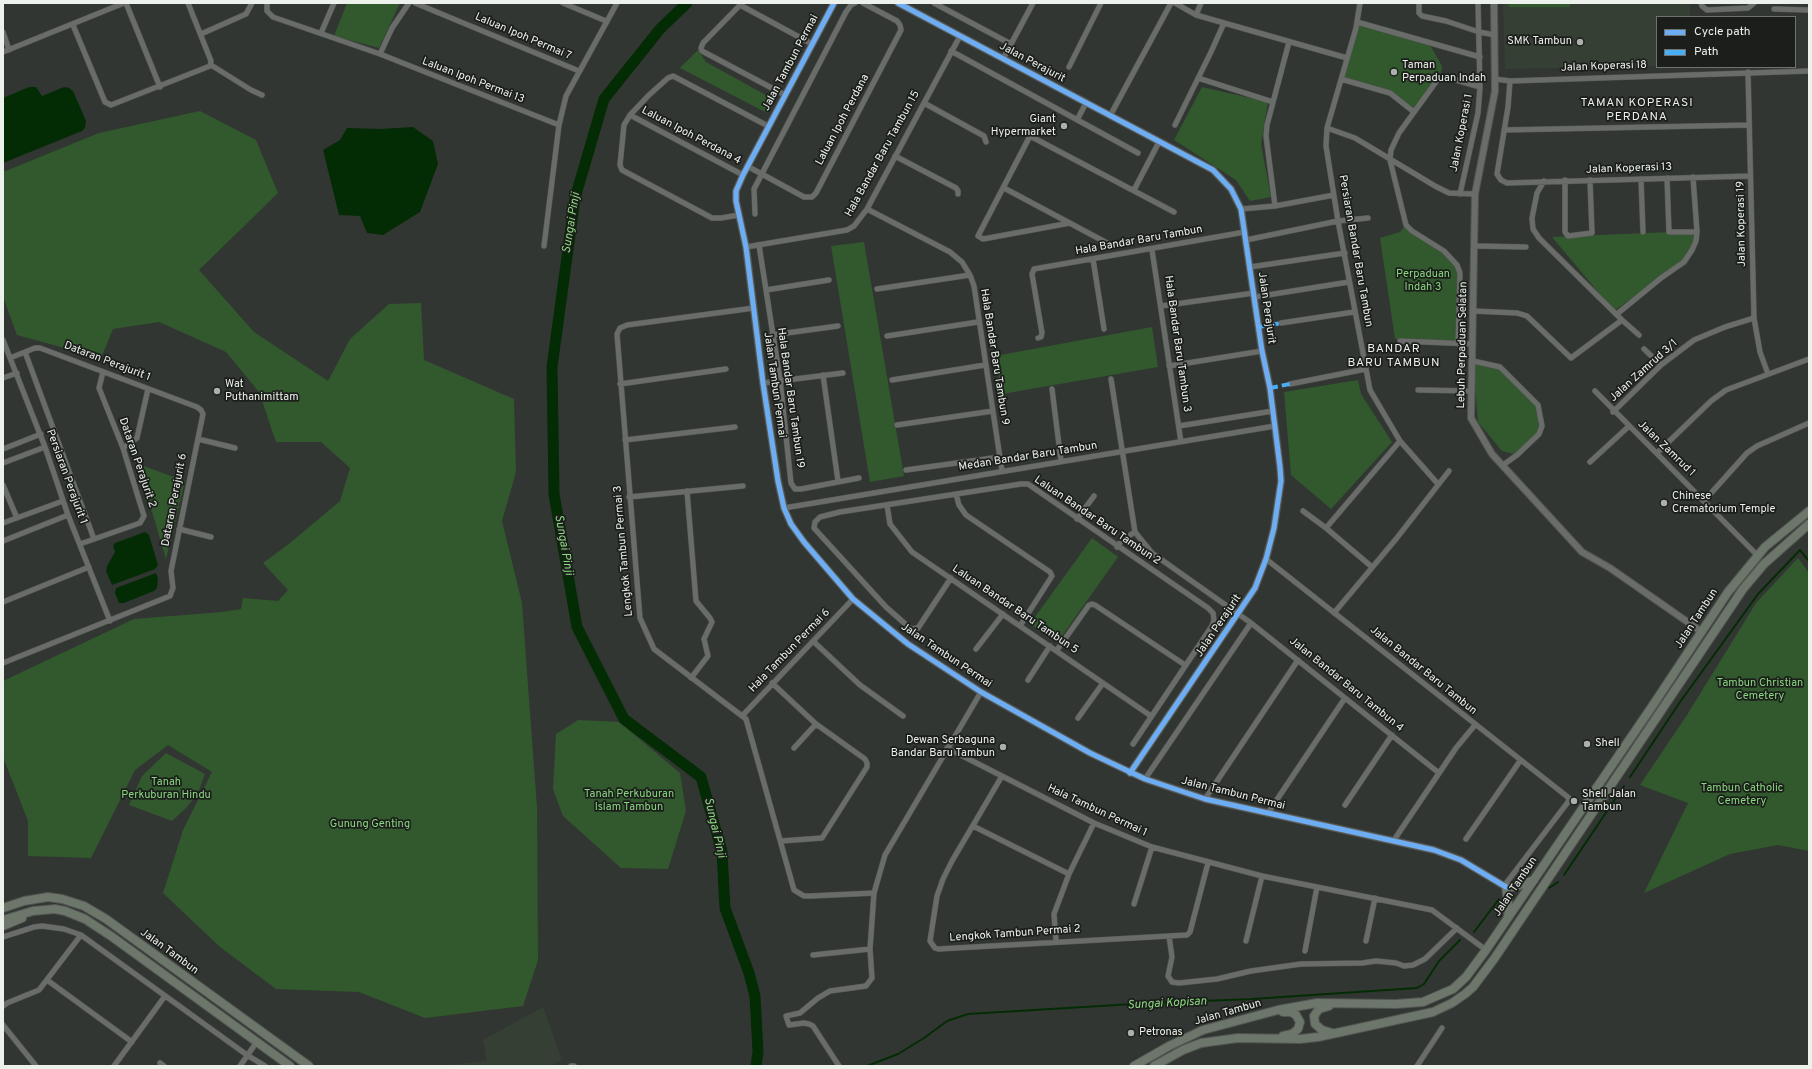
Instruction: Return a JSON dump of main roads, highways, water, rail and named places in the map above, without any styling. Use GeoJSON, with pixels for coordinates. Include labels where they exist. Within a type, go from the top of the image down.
{"type":"FeatureCollection","features":[{"type":"Feature","properties":{"kind":"main road","name":"Jalan Tambun"},"geometry":{"type":"LineString","coordinates":[[1134,1066],[1169,1046],[1203,1030],[1292,1007],[1317,1004],[1396,1004],[1423,1002],[1453,989],[1466,977],[1486,950],[1728,592],[1765,547],[1809,511]]}},
{"type":"Feature","properties":{"kind":"main road","name":"Jalan Tambun"},"geometry":{"type":"LineString","coordinates":[[1154,1066],[1183,1050],[1201,1043],[1238,1038],[1300,1039],[1333,1034],[1433,1012],[1452,1003],[1473,987],[1494,959],[1743,589],[1764,564],[1809,524]]}},
{"type":"Feature","properties":{"kind":"main road"},"geometry":{"type":"LineString","coordinates":[[1507,918],[1509,910],[1505,887],[1514,887],[1534,880]]}},
{"type":"Feature","properties":{"kind":"main road","name":"Jalan Tambun"},"geometry":{"type":"LineString","coordinates":[[3,908],[24,901],[48,897],[62,899],[84,906],[106,919],[309,1066]]}},
{"type":"Feature","properties":{"kind":"main road","name":"Jalan Tambun"},"geometry":{"type":"LineString","coordinates":[[3,920],[33,911],[55,909],[65,911],[99,927],[256,1043],[290,1066]]}},
{"type":"Feature","properties":{"kind":"main road"},"geometry":{"type":"LineString","coordinates":[[3,926],[21,920],[33,911]]}},
{"type":"Feature","properties":{"kind":"main road"},"geometry":{"type":"LineString","coordinates":[[1333,1034],[1322,1030],[1315,1024],[1314,1016],[1319,1009],[1337,1004]]}},
{"type":"Feature","properties":{"kind":"main road"},"geometry":{"type":"LineString","coordinates":[[1268,1013],[1291,1012],[1296,1015],[1300,1022],[1298,1029],[1292,1034],[1274,1038]]}},
{"type":"Feature","properties":{"kind":"waterway","name":"Sungai Pinji"},"geometry":{"type":"LineString","coordinates":[[687,3],[660,29],[604,99],[575,198],[552,367],[554,494],[577,627],[624,719],[701,777],[722,852],[725,908],[749,973],[755,996],[758,1052],[756,1066]]}},
{"type":"Feature","properties":{"kind":"waterway"},"geometry":{"type":"LineString","coordinates":[[1630,777],[1680,702],[1758,594],[1800,550],[1809,561]]}},
{"type":"Feature","properties":{"kind":"waterway"},"geometry":{"type":"LineString","coordinates":[[1564,875],[1624,786]]}},
{"type":"Feature","properties":{"kind":"waterway"},"geometry":{"type":"LineString","coordinates":[[1549,888],[1558,882]]}},
{"type":"Feature","properties":{"kind":"waterway"},"geometry":{"type":"LineString","coordinates":[[1474,932],[1499,899]]}},
{"type":"Feature","properties":{"kind":"waterway","name":"Sungai Kopisan"},"geometry":{"type":"LineString","coordinates":[[867,1066],[898,1054],[924,1038],[947,1021],[968,1014],[1150,1003],[1252,999],[1417,988],[1424,984],[1439,961],[1460,940]]}},
{"type":"Feature","properties":{"kind":"place","name":"SMK Tambun"},"geometry":{"type":"Point","coordinates":[1580,42]}},
{"type":"Feature","properties":{"kind":"place","name":"Taman Perpaduan Indah"},"geometry":{"type":"Point","coordinates":[1394,72]}},
{"type":"Feature","properties":{"kind":"place","name":"Giant Hypermarket"},"geometry":{"type":"Point","coordinates":[1064,126]}},
{"type":"Feature","properties":{"kind":"place","name":"Wat Puthanimittam"},"geometry":{"type":"Point","coordinates":[217,391]}},
{"type":"Feature","properties":{"kind":"place","name":"Chinese Crematorium Temple"},"geometry":{"type":"Point","coordinates":[1664,503]}},
{"type":"Feature","properties":{"kind":"place","name":"Shell"},"geometry":{"type":"Point","coordinates":[1587,744]}},
{"type":"Feature","properties":{"kind":"place","name":"Dewan Serbaguna Bandar Baru Tambun"},"geometry":{"type":"Point","coordinates":[1003,747]}},
{"type":"Feature","properties":{"kind":"place","name":"Shell Jalan Tambun"},"geometry":{"type":"Point","coordinates":[1574,801]}},
{"type":"Feature","properties":{"kind":"place","name":"Petronas"},"geometry":{"type":"Point","coordinates":[1131,1033]}},
{"type":"Feature","properties":{"kind":"district","name":"TAMAN KOPERASI PERDANA"},"geometry":{"type":"Point","coordinates":[1637,111]}},
{"type":"Feature","properties":{"kind":"district","name":"BANDAR BARU TAMBUN"},"geometry":{"type":"Point","coordinates":[1394,357]}},
{"type":"Feature","properties":{"kind":"park label","name":"Perpaduan Indah 3"},"geometry":{"type":"Point","coordinates":[1423,281]}},
{"type":"Feature","properties":{"kind":"park label","name":"Tambun Christian Cemetery"},"geometry":{"type":"Point","coordinates":[1760,690]}},
{"type":"Feature","properties":{"kind":"park label","name":"Tanah Perkuburan Hindu"},"geometry":{"type":"Point","coordinates":[166,789]}},
{"type":"Feature","properties":{"kind":"park label","name":"Tambun Catholic Cemetery"},"geometry":{"type":"Point","coordinates":[1742,795]}},
{"type":"Feature","properties":{"kind":"park label","name":"Tanah Perkuburan Islam Tambun"},"geometry":{"type":"Point","coordinates":[629,801]}},
{"type":"Feature","properties":{"kind":"park label","name":"Gunung Genting"},"geometry":{"type":"Point","coordinates":[370,825]}}]}
